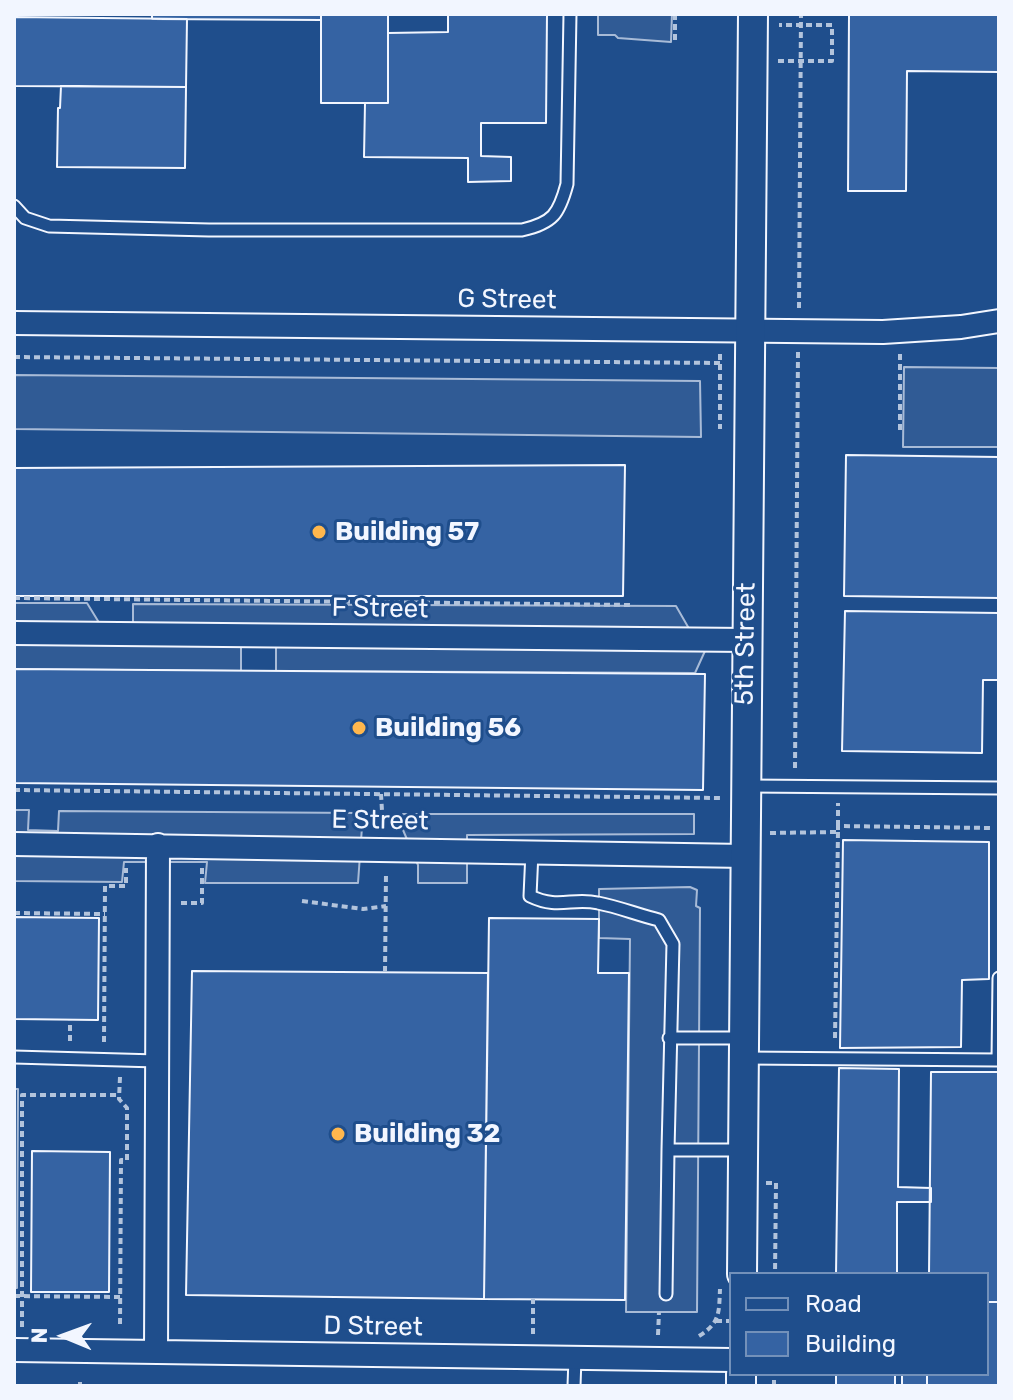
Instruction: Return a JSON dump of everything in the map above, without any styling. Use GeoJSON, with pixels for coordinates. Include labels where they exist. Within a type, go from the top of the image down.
{"type":"FeatureCollection","features":[{"type":"Feature","properties":{"kind":"street","name":"5th Street"},"geometry":{"type":"LineString","coordinates":[[742,1272],[745,856],[734,792],[746,640],[753,18]]}},
{"type":"Feature","properties":{"kind":"street","name":"G Street"},"geometry":{"type":"LineString","coordinates":[[14,323],[905,331],[999,321]]}},
{"type":"Feature","properties":{"kind":"street","name":"F Street"},"geometry":{"type":"LineString","coordinates":[[14,633],[746,640]]}},
{"type":"Feature","properties":{"kind":"street","name":"E Street"},"geometry":{"type":"LineString","coordinates":[[14,844],[745,856]]}},
{"type":"Feature","properties":{"kind":"street"},"geometry":{"type":"LineString","coordinates":[[156,1352],[158,845]]}},
{"type":"Feature","properties":{"kind":"street","name":"D Street"},"geometry":{"type":"LineString","coordinates":[[18,1340],[156,1352],[729,1360]]}},
{"type":"Feature","properties":{"kind":"lane"},"geometry":{"type":"LineString","coordinates":[[14,206],[25,218],[49,226],[209,230],[522,230],[545,225],[561,207],[567,184],[570,14]]}},
{"type":"Feature","properties":{"kind":"lane"},"geometry":{"type":"LineString","coordinates":[[734,792],[795,786],[999,788]]}},
{"type":"Feature","properties":{"kind":"lane"},"geometry":{"type":"LineString","coordinates":[[532,852],[530,896],[546,904],[596,902],[659,920],[673,944],[666,1294]]}},
{"type":"Feature","properties":{"kind":"lane"},"geometry":{"type":"LineString","coordinates":[[669,1038],[743,1048],[998,1060],[999,978]]}},
{"type":"Feature","properties":{"kind":"lane"},"geometry":{"type":"LineString","coordinates":[[14,1057],[157,1061]]}},
{"type":"Feature","properties":{"kind":"lane"},"geometry":{"type":"LineString","coordinates":[[668,1150],[743,1150]]}},
{"type":"Feature","properties":{"kind":"lane"},"geometry":{"type":"LineString","coordinates":[[574,1386],[575,1358]]}},
{"type":"Feature","properties":{"kind":"path"},"geometry":{"type":"LineString","coordinates":[[675,14],[675,40]]}},
{"type":"Feature","properties":{"kind":"path"},"geometry":{"type":"LineString","coordinates":[[795,786],[801,14]]}},
{"type":"Feature","properties":{"kind":"path"},"geometry":{"type":"LineString","coordinates":[[753,18],[801,25],[832,25],[832,61],[753,61]]}},
{"type":"Feature","properties":{"kind":"path"},"geometry":{"type":"LineString","coordinates":[[900,347],[900,430]]}},
{"type":"Feature","properties":{"kind":"path"},"geometry":{"type":"LineString","coordinates":[[14,357],[749,363]]}},
{"type":"Feature","properties":{"kind":"path"},"geometry":{"type":"LineString","coordinates":[[14,598],[633,605]]}},
{"type":"Feature","properties":{"kind":"path"},"geometry":{"type":"LineString","coordinates":[[14,790],[381,794],[734,792]]}},
{"type":"Feature","properties":{"kind":"path"},"geometry":{"type":"LineString","coordinates":[[381,794],[385,849],[385,972]]}},
{"type":"Feature","properties":{"kind":"path"},"geometry":{"type":"LineString","coordinates":[[835,1038],[838,801]]}},
{"type":"Feature","properties":{"kind":"path"},"geometry":{"type":"LineString","coordinates":[[766,833],[838,829],[993,828]]}},
{"type":"Feature","properties":{"kind":"path"},"geometry":{"type":"LineString","coordinates":[[104,1059],[105,886],[126,886],[126,862]]}},
{"type":"Feature","properties":{"kind":"path"},"geometry":{"type":"LineString","coordinates":[[302,901],[363,909],[386,906]]}},
{"type":"Feature","properties":{"kind":"path"},"geometry":{"type":"LineString","coordinates":[[14,913],[105,914]]}},
{"type":"Feature","properties":{"kind":"path"},"geometry":{"type":"LineString","coordinates":[[120,1060],[119,1099],[127,1108],[127,1160],[121,1160],[120,1330]]}},
{"type":"Feature","properties":{"kind":"path"},"geometry":{"type":"LineString","coordinates":[[18,1340],[22,1296],[22,1095],[119,1095]]}},
{"type":"Feature","properties":{"kind":"path"},"geometry":{"type":"LineString","coordinates":[[763,1183],[776,1183],[775,1272]]}},
{"type":"Feature","properties":{"kind":"path"},"geometry":{"type":"LineString","coordinates":[[14,1296],[120,1297]]}},
{"type":"Feature","properties":{"kind":"path"},"geometry":{"type":"LineString","coordinates":[[533,1299],[533,1334]]}},
{"type":"Feature","properties":{"kind":"path"},"geometry":{"type":"LineString","coordinates":[[658,1335],[659,1312]]}},
{"type":"Feature","properties":{"kind":"path"},"geometry":{"type":"LineString","coordinates":[[716,1321],[729,1321]]}},
{"type":"Feature","properties":{"kind":"shaded area"},"geometry":{"type":"Polygon","coordinates":[[[598,14],[672,14],[671,42],[598,35],[598,14]]]}},
{"type":"Feature","properties":{"kind":"shaded area"},"geometry":{"type":"Polygon","coordinates":[[[904,367],[999,368],[999,447],[903,447],[904,367]]]}},
{"type":"Feature","properties":{"kind":"shaded area"},"geometry":{"type":"Polygon","coordinates":[[[14,375],[700,381],[701,437],[14,429],[14,375]]]}},
{"type":"Feature","properties":{"kind":"shaded area"},"geometry":{"type":"Polygon","coordinates":[[[14,603],[87,603],[106,634],[133,634],[133,604],[676,606],[695,639],[710,640],[695,673],[276,671],[276,636],[241,636],[241,671],[14,669],[14,603]]]}},
{"type":"Feature","properties":{"kind":"shaded area"},"geometry":{"type":"Polygon","coordinates":[[[14,810],[29,810],[28,830],[58,831],[59,811],[363,813],[358,883],[205,883],[207,862],[124,862],[122,882],[14,881],[14,810]]]}},
{"type":"Feature","properties":{"kind":"shaded area"},"geometry":{"type":"Polygon","coordinates":[[[403,814],[694,814],[694,834],[467,835],[467,883],[418,883],[418,865],[403,830],[403,814]]]}},
{"type":"Feature","properties":{"kind":"shaded area"},"geometry":{"type":"Polygon","coordinates":[[[690,887],[697,890],[696,906],[700,908],[697,1312],[626,1312],[630,939],[599,938],[599,889],[690,887]]]}},
{"type":"Feature","properties":{"kind":"shaded area"},"geometry":{"type":"Polygon","coordinates":[[[14,1089],[18,1089],[17,1288],[14,1288],[14,1089]]]}},
{"type":"Feature","properties":{"kind":"building"},"geometry":{"type":"Polygon","coordinates":[[[152,14],[321,14],[321,20],[152,19],[152,14]]]}},
{"type":"Feature","properties":{"kind":"building"},"geometry":{"type":"Polygon","coordinates":[[[321,14],[388,14],[388,103],[321,103],[321,14]]]}},
{"type":"Feature","properties":{"kind":"building"},"geometry":{"type":"Polygon","coordinates":[[[448,14],[547,14],[546,123],[481,123],[481,156],[511,157],[511,181],[468,182],[468,158],[364,157],[365,103],[388,103],[388,33],[448,32],[448,14]]]}},
{"type":"Feature","properties":{"kind":"building"},"geometry":{"type":"Polygon","coordinates":[[[849,14],[999,15],[999,72],[907,71],[906,191],[848,191],[849,14]]]}},
{"type":"Feature","properties":{"kind":"building"},"geometry":{"type":"Polygon","coordinates":[[[15,17],[187,19],[186,87],[15,86],[15,17]]]}},
{"type":"Feature","properties":{"kind":"building"},"geometry":{"type":"Polygon","coordinates":[[[61,86],[186,87],[185,168],[57,167],[61,86]]]}},
{"type":"Feature","properties":{"kind":"building"},"geometry":{"type":"Polygon","coordinates":[[[846,455],[999,457],[999,598],[844,596],[846,455]]]}},
{"type":"Feature","properties":{"kind":"building","name":"Building 57"},"geometry":{"type":"Polygon","coordinates":[[[625,465],[623,596],[14,596],[14,468],[625,465]]]}},
{"type":"Feature","properties":{"kind":"building"},"geometry":{"type":"Polygon","coordinates":[[[845,611],[999,613],[999,680],[983,680],[982,753],[842,751],[845,611]]]}},
{"type":"Feature","properties":{"kind":"building","name":"Building 56"},"geometry":{"type":"Polygon","coordinates":[[[14,669],[705,674],[703,790],[14,783],[14,669]]]}},
{"type":"Feature","properties":{"kind":"building"},"geometry":{"type":"Polygon","coordinates":[[[843,840],[989,842],[989,979],[962,980],[961,1047],[840,1048],[843,840]]]}},
{"type":"Feature","properties":{"kind":"building"},"geometry":{"type":"Polygon","coordinates":[[[14,917],[99,918],[98,1020],[14,1019],[14,917]]]}},
{"type":"Feature","properties":{"kind":"building"},"geometry":{"type":"Polygon","coordinates":[[[489,918],[599,919],[598,973],[629,973],[625,1300],[484,1299],[489,918]]]}},
{"type":"Feature","properties":{"kind":"building","name":"Building 32"},"geometry":{"type":"Polygon","coordinates":[[[192,971],[488,973],[484,1299],[186,1295],[192,971]]]}},
{"type":"Feature","properties":{"kind":"building"},"geometry":{"type":"Polygon","coordinates":[[[839,1068],[899,1069],[898,1187],[931,1188],[931,1202],[897,1202],[897,1272],[836,1272],[839,1068]]]}},
{"type":"Feature","properties":{"kind":"building"},"geometry":{"type":"Polygon","coordinates":[[[931,1072],[999,1072],[999,1302],[989,1302],[989,1272],[929,1272],[931,1072]]]}},
{"type":"Feature","properties":{"kind":"building"},"geometry":{"type":"Polygon","coordinates":[[[32,1151],[110,1152],[109,1292],[31,1292],[32,1151]]]}},
{"type":"Feature","properties":{"kind":"building"},"geometry":{"type":"Polygon","coordinates":[[[989,1302],[999,1302],[999,1386],[927,1386],[927,1376],[989,1376],[989,1302]]]}},
{"type":"Feature","properties":{"kind":"building"},"geometry":{"type":"Polygon","coordinates":[[[836,1376],[895,1376],[895,1386],[836,1386],[836,1376]]]}},
{"type":"Feature","properties":{"kind":"building"},"geometry":{"type":"Polygon","coordinates":[[[902,1376],[927,1376],[927,1386],[902,1386],[902,1376]]]}},
{"type":"Feature","properties":{"kind":"place","name":"Building 57"},"geometry":{"type":"Point","coordinates":[319,532]}},
{"type":"Feature","properties":{"kind":"place","name":"Building 56"},"geometry":{"type":"Point","coordinates":[359,728]}},
{"type":"Feature","properties":{"kind":"place","name":"Building 32"},"geometry":{"type":"Point","coordinates":[338,1134]}}]}
